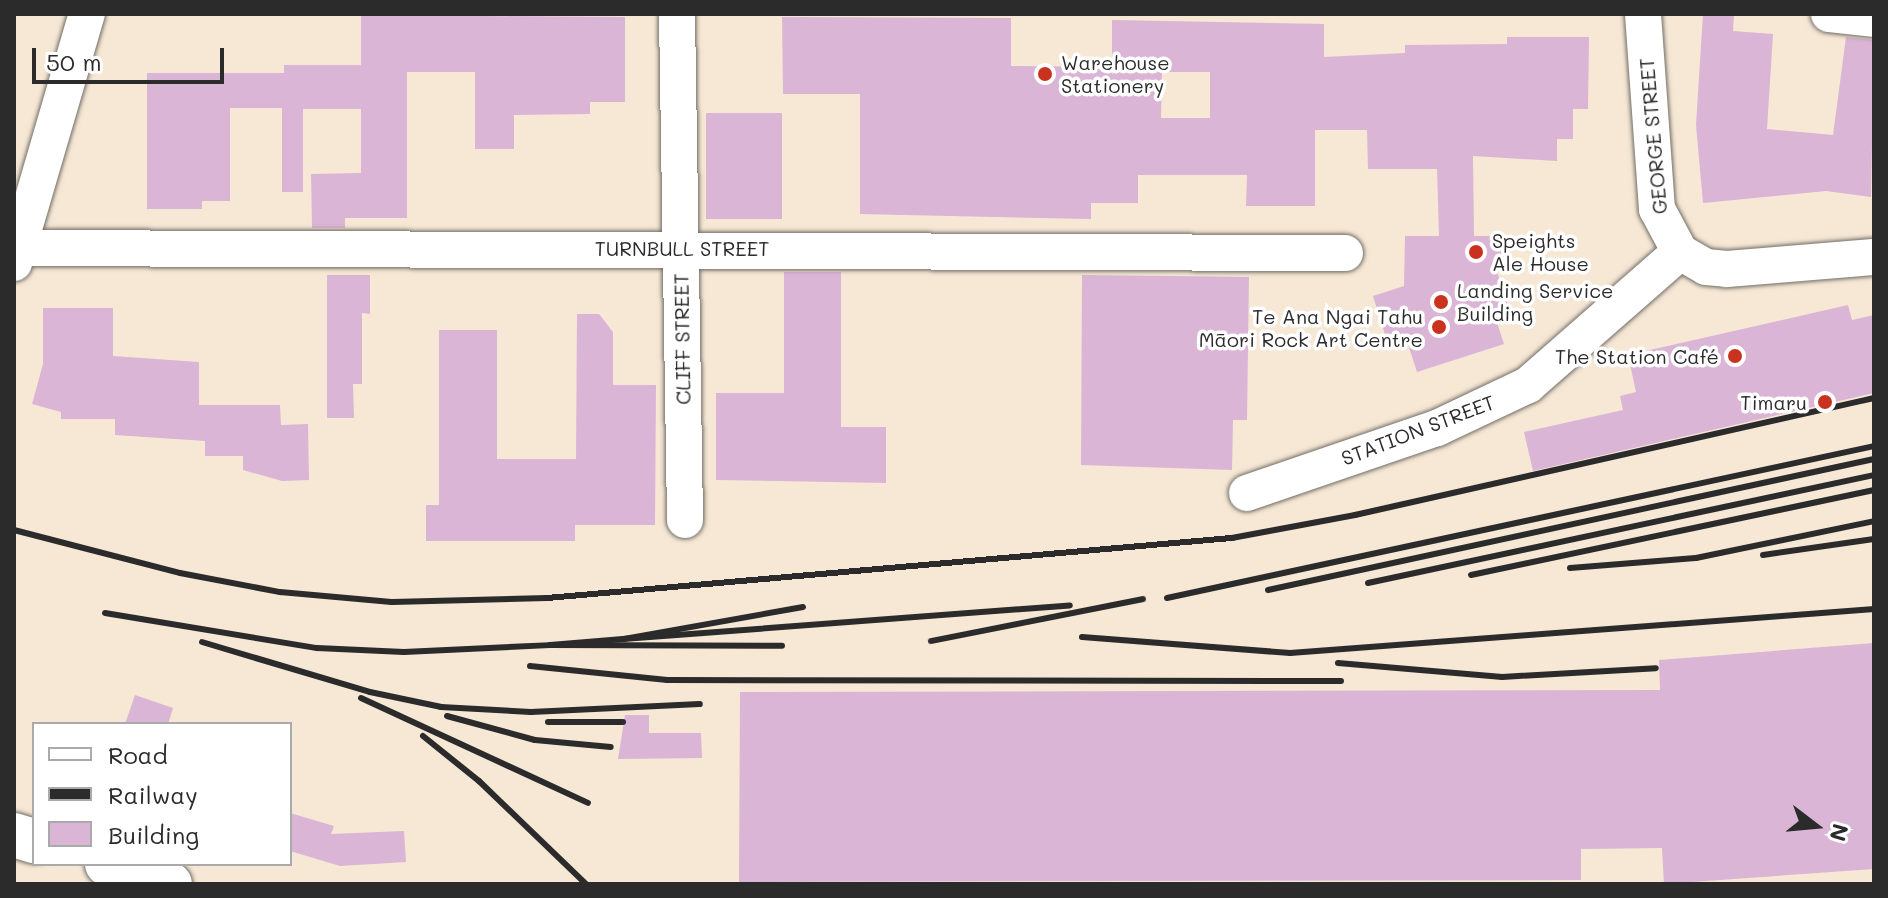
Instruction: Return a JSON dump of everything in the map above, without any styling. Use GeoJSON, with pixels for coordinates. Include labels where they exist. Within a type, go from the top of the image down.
{"type":"FeatureCollection","features":[{"type":"Feature","properties":{"kind":"main road"},"geometry":{"type":"LineString","coordinates":[[113,866],[170,884]]}},
{"type":"Feature","properties":{"kind":"street"},"geometry":{"type":"LineString","coordinates":[[16,256],[87,14]]}},
{"type":"Feature","properties":{"kind":"street","name":"CLIFF STREET"},"geometry":{"type":"LineString","coordinates":[[677,14],[685,520]]}},
{"type":"Feature","properties":{"kind":"street","name":"GEORGE STREET"},"geometry":{"type":"LineString","coordinates":[[1643,14],[1657,209],[1667,236],[1680,252]]}},
{"type":"Feature","properties":{"kind":"street"},"geometry":{"type":"LineString","coordinates":[[1829,14],[1874,19]]}},
{"type":"Feature","properties":{"kind":"street","name":"TURNBULL STREET"},"geometry":{"type":"LineString","coordinates":[[16,256],[680,248],[1345,253]]}},
{"type":"Feature","properties":{"kind":"street"},"geometry":{"type":"LineString","coordinates":[[1680,252],[1706,267],[1727,269],[1874,257]]}},
{"type":"Feature","properties":{"kind":"street","name":"STATION STREET"},"geometry":{"type":"LineString","coordinates":[[1247,493],[1437,428],[1528,385],[1680,252]]}},
{"type":"Feature","properties":{"kind":"building"},"geometry":{"type":"Polygon","coordinates":[[[1703,14],[1734,14],[1733,31],[1773,34],[1767,129],[1833,135],[1846,37],[1874,40],[1871,197],[1826,191],[1703,203],[1696,125],[1703,14]]]}},
{"type":"Feature","properties":{"kind":"building"},"geometry":{"type":"Polygon","coordinates":[[[361,15],[625,17],[625,102],[590,102],[590,114],[514,115],[514,149],[475,149],[475,72],[407,72],[407,218],[345,218],[345,228],[312,228],[311,174],[361,173],[361,109],[303,109],[303,192],[282,192],[282,108],[230,108],[230,201],[202,201],[202,209],[147,209],[147,73],[284,73],[284,65],[361,65],[361,15]]]}},
{"type":"Feature","properties":{"kind":"building"},"geometry":{"type":"Polygon","coordinates":[[[782,17],[1011,18],[1011,66],[1112,67],[1112,20],[1324,24],[1324,57],[1405,53],[1405,45],[1507,44],[1507,37],[1589,37],[1588,109],[1573,109],[1573,139],[1557,139],[1557,161],[1473,156],[1474,236],[1507,236],[1507,266],[1495,266],[1509,308],[1494,313],[1504,344],[1417,372],[1405,335],[1387,341],[1373,296],[1404,286],[1405,236],[1439,236],[1437,169],[1368,169],[1367,130],[1315,130],[1315,206],[1246,206],[1247,175],[1138,175],[1138,203],[1091,203],[1091,219],[860,214],[860,94],[783,94],[782,17]],[[1162,72],[1161,118],[1210,118],[1210,72],[1162,72]]]}},
{"type":"Feature","properties":{"kind":"building"},"geometry":{"type":"Polygon","coordinates":[[[706,113],[782,113],[782,219],[706,219],[706,113]]]}},
{"type":"Feature","properties":{"kind":"building"},"geometry":{"type":"Polygon","coordinates":[[[784,272],[841,272],[841,427],[886,427],[886,483],[716,480],[716,393],[784,393],[784,272]]]}},
{"type":"Feature","properties":{"kind":"building"},"geometry":{"type":"Polygon","coordinates":[[[327,275],[370,275],[370,314],[362,313],[362,384],[353,384],[354,418],[327,418],[327,275]]]}},
{"type":"Feature","properties":{"kind":"building"},"geometry":{"type":"Polygon","coordinates":[[[1082,275],[1249,277],[1247,420],[1233,420],[1232,470],[1081,465],[1082,275]]]}},
{"type":"Feature","properties":{"kind":"building"},"geometry":{"type":"Polygon","coordinates":[[[1848,305],[1852,320],[1874,315],[1874,393],[1533,471],[1524,432],[1623,410],[1620,396],[1636,392],[1628,355],[1848,305]]]}},
{"type":"Feature","properties":{"kind":"building"},"geometry":{"type":"Polygon","coordinates":[[[43,308],[113,308],[113,356],[199,362],[199,405],[280,405],[281,425],[308,424],[309,480],[282,481],[243,470],[243,456],[205,456],[205,441],[115,435],[115,419],[61,419],[61,412],[32,404],[43,364],[43,308]]]}},
{"type":"Feature","properties":{"kind":"building"},"geometry":{"type":"Polygon","coordinates":[[[577,314],[599,314],[613,332],[613,385],[656,385],[655,525],[575,525],[575,541],[426,541],[426,505],[439,505],[439,330],[497,330],[497,459],[576,459],[577,314]]]}},
{"type":"Feature","properties":{"kind":"building"},"geometry":{"type":"Polygon","coordinates":[[[1874,643],[1874,869],[1664,884],[1662,848],[1581,849],[1581,880],[739,882],[740,692],[1660,690],[1659,660],[1874,643]]]}},
{"type":"Feature","properties":{"kind":"building"},"geometry":{"type":"Polygon","coordinates":[[[135,695],[173,708],[169,722],[126,722],[135,695]]]}},
{"type":"Feature","properties":{"kind":"building"},"geometry":{"type":"Polygon","coordinates":[[[625,715],[649,715],[649,733],[701,733],[702,758],[618,759],[625,715]]]}},
{"type":"Feature","properties":{"kind":"building"},"geometry":{"type":"Polygon","coordinates":[[[292,814],[334,826],[331,834],[404,831],[406,862],[340,866],[292,852],[292,814]]]}},
{"type":"Feature","properties":{"kind":"railway"},"geometry":{"type":"LineString","coordinates":[[14,530],[180,573],[280,592],[392,602],[547,598],[1232,538],[1355,515],[1874,398]]}},
{"type":"Feature","properties":{"kind":"railway"},"geometry":{"type":"LineString","coordinates":[[1167,598],[1874,446]]}},
{"type":"Feature","properties":{"kind":"railway"},"geometry":{"type":"LineString","coordinates":[[1268,590],[1874,459]]}},
{"type":"Feature","properties":{"kind":"railway"},"geometry":{"type":"LineString","coordinates":[[1368,583],[1874,475]]}},
{"type":"Feature","properties":{"kind":"railway"},"geometry":{"type":"LineString","coordinates":[[1471,575],[1874,490]]}},
{"type":"Feature","properties":{"kind":"railway"},"geometry":{"type":"LineString","coordinates":[[1570,568],[1696,558],[1874,521]]}},
{"type":"Feature","properties":{"kind":"railway"},"geometry":{"type":"LineString","coordinates":[[1763,555],[1874,539]]}},
{"type":"Feature","properties":{"kind":"railway"},"geometry":{"type":"LineString","coordinates":[[931,641],[1143,599]]}},
{"type":"Feature","properties":{"kind":"railway"},"geometry":{"type":"LineString","coordinates":[[803,607],[623,639],[1070,605]]}},
{"type":"Feature","properties":{"kind":"railway"},"geometry":{"type":"LineString","coordinates":[[1082,637],[1290,653],[1874,609]]}},
{"type":"Feature","properties":{"kind":"railway"},"geometry":{"type":"LineString","coordinates":[[105,613],[317,648],[404,652],[550,645]]}},
{"type":"Feature","properties":{"kind":"railway"},"geometry":{"type":"LineString","coordinates":[[623,639],[550,645],[782,646]]}},
{"type":"Feature","properties":{"kind":"railway"},"geometry":{"type":"LineString","coordinates":[[202,642],[370,692],[441,707],[531,712],[700,704]]}},
{"type":"Feature","properties":{"kind":"railway"},"geometry":{"type":"LineString","coordinates":[[1338,663],[1502,677],[1656,668]]}},
{"type":"Feature","properties":{"kind":"railway"},"geometry":{"type":"LineString","coordinates":[[530,666],[667,680],[1341,681]]}},
{"type":"Feature","properties":{"kind":"railway"},"geometry":{"type":"LineString","coordinates":[[361,698],[588,803]]}},
{"type":"Feature","properties":{"kind":"railway"},"geometry":{"type":"LineString","coordinates":[[447,716],[535,740],[611,747]]}},
{"type":"Feature","properties":{"kind":"railway"},"geometry":{"type":"LineString","coordinates":[[548,722],[623,722]]}},
{"type":"Feature","properties":{"kind":"railway"},"geometry":{"type":"LineString","coordinates":[[423,736],[479,781],[586,884]]}},
{"type":"Feature","properties":{"kind":"place","name":"Warehouse Stationery"},"geometry":{"type":"Point","coordinates":[1045,74]}},
{"type":"Feature","properties":{"kind":"place","name":"Speights Ale House"},"geometry":{"type":"Point","coordinates":[1476,252]}},
{"type":"Feature","properties":{"kind":"place","name":"Landing Service Building"},"geometry":{"type":"Point","coordinates":[1441,302]}},
{"type":"Feature","properties":{"kind":"place","name":"Te Ana Ngai Tahu Māori Rock Art Centre"},"geometry":{"type":"Point","coordinates":[1439,327]}},
{"type":"Feature","properties":{"kind":"place","name":"The Station Café"},"geometry":{"type":"Point","coordinates":[1735,356]}},
{"type":"Feature","properties":{"kind":"place","name":"Timaru"},"geometry":{"type":"Point","coordinates":[1825,402]}}]}
